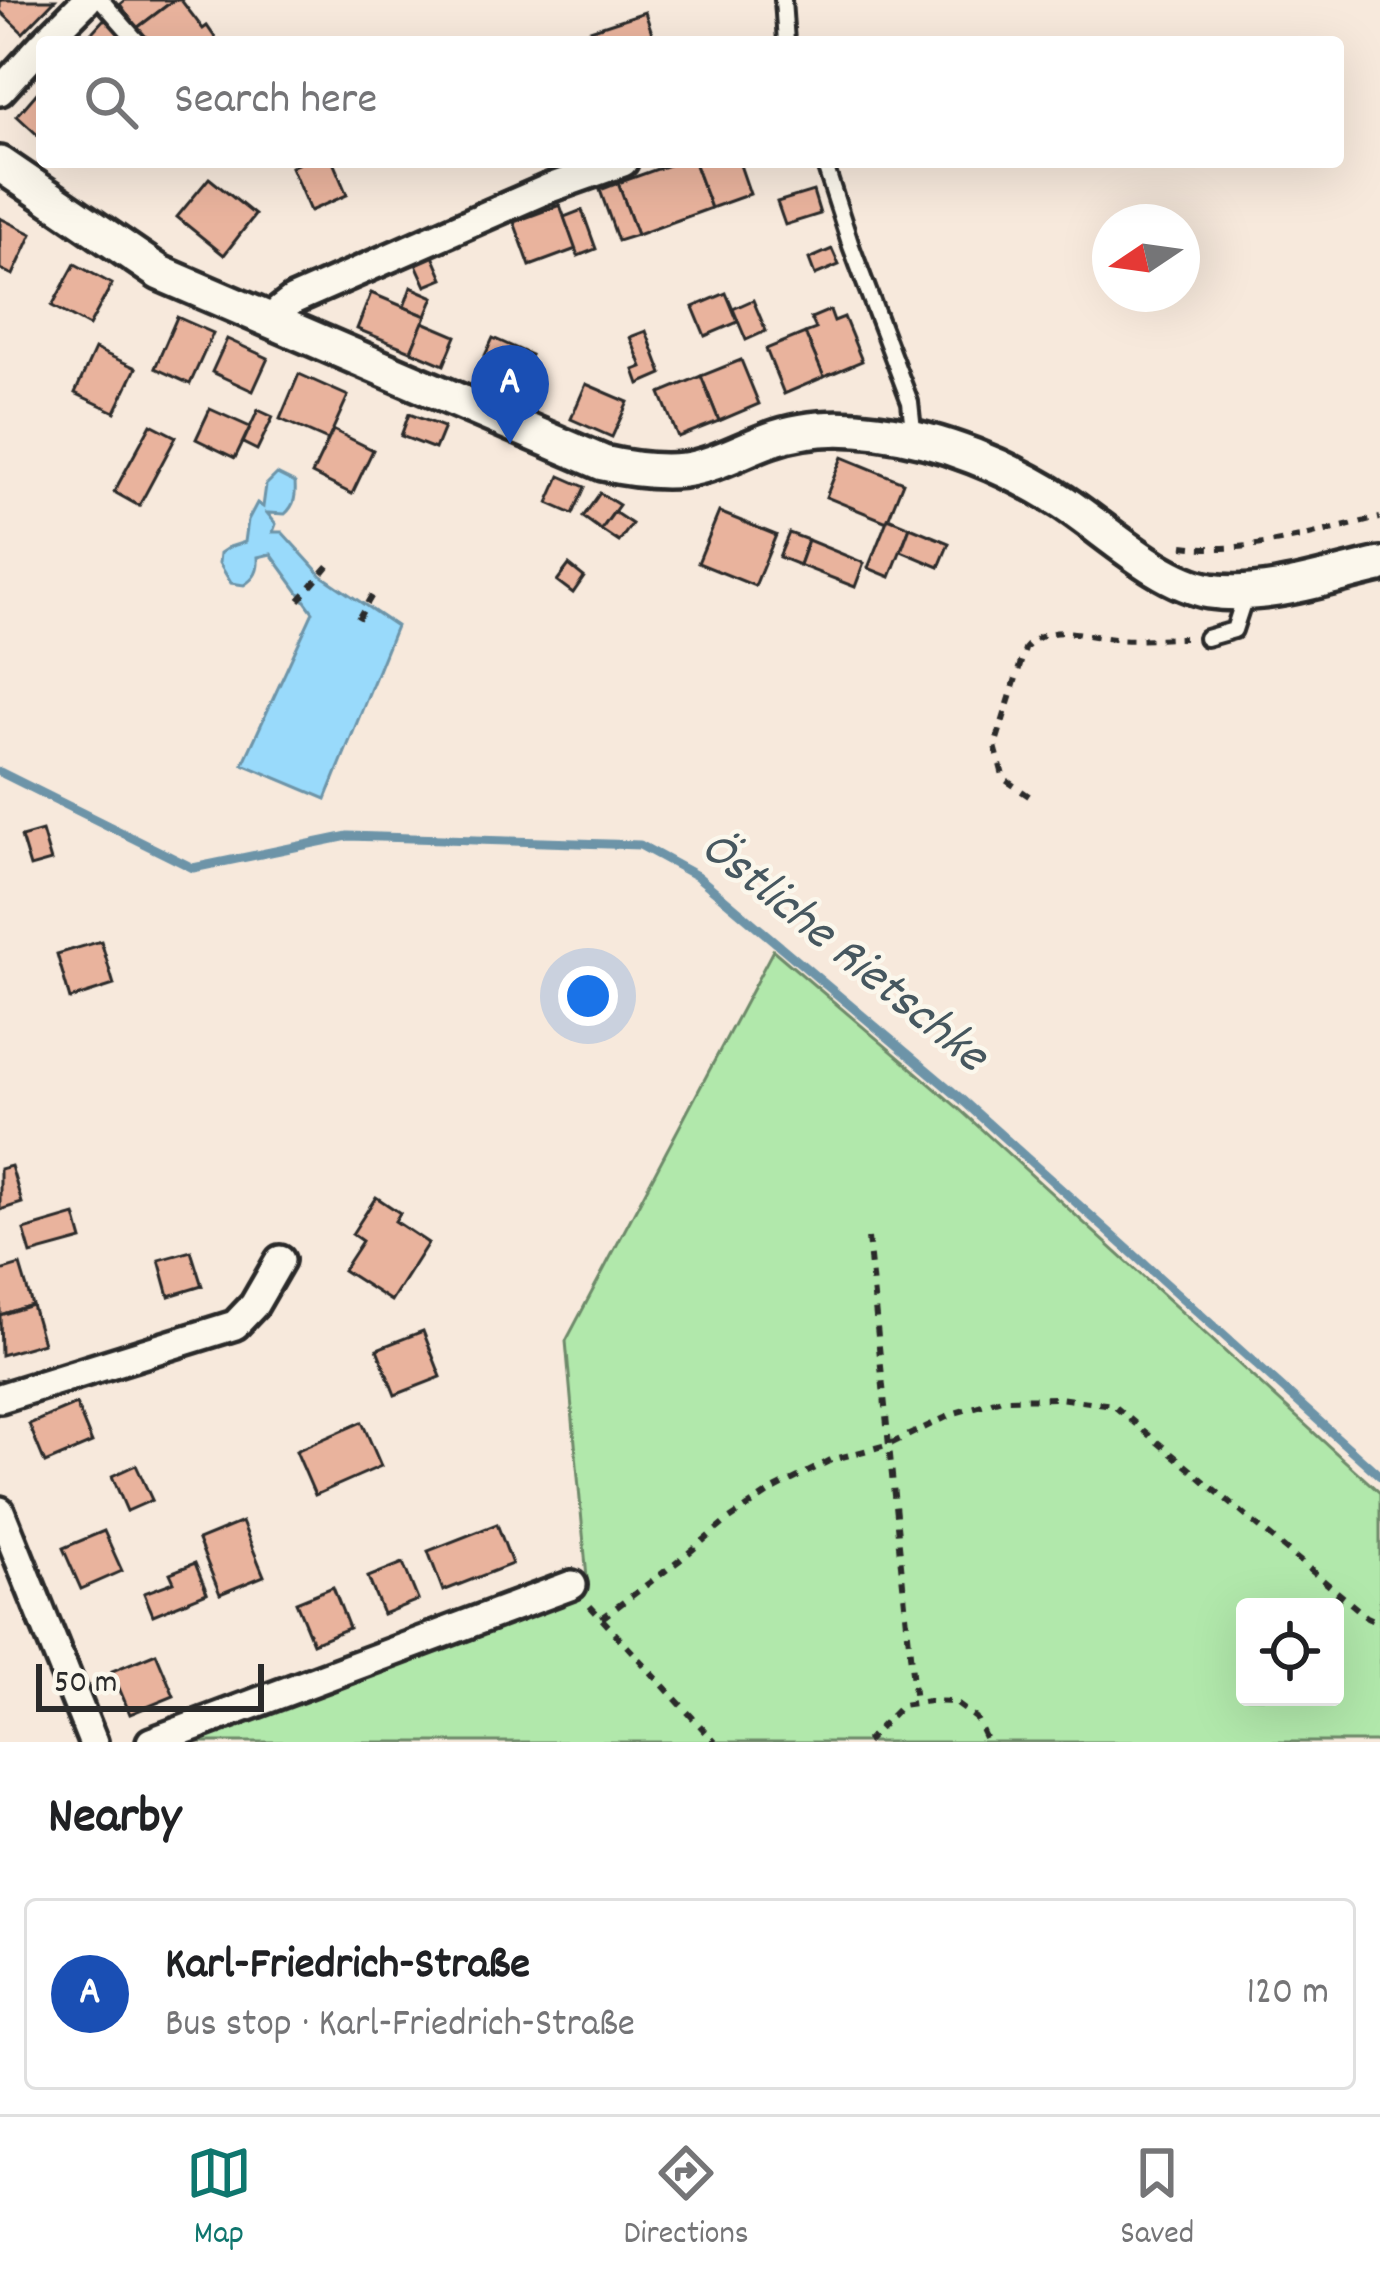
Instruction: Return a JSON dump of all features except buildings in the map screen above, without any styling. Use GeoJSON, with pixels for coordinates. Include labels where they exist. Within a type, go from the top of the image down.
{"type":"FeatureCollection","features":[{"type":"Feature","properties":{"kind":"street"},"geometry":{"type":"LineString","coordinates":[[52,36],[87,0]]}},
{"type":"Feature","properties":{"kind":"street"},"geometry":{"type":"LineString","coordinates":[[0,92],[36,53]]}},
{"type":"Feature","properties":{"kind":"street"},"geometry":{"type":"LineString","coordinates":[[0,164],[160,273],[603,463],[661,471],[710,464],[772,438],[809,430],[879,431],[985,462],[1029,482],[1153,566],[1206,590],[1246,593],[1380,565]]}},
{"type":"Feature","properties":{"kind":"street"},"geometry":{"type":"LineString","coordinates":[[273,321],[292,300],[606,168]]}},
{"type":"Feature","properties":{"kind":"street"},"geometry":{"type":"LineString","coordinates":[[0,1398],[235,1325],[254,1306],[280,1260]]}},
{"type":"Feature","properties":{"kind":"street"},"geometry":{"type":"LineString","coordinates":[[0,1511],[92,1742]]}},
{"type":"Feature","properties":{"kind":"street"},"geometry":{"type":"LineString","coordinates":[[151,1742],[572,1585]]}},
{"type":"Feature","properties":{"kind":"lane"},"geometry":{"type":"LineString","coordinates":[[101,0],[133,36]]}},
{"type":"Feature","properties":{"kind":"lane"},"geometry":{"type":"LineString","coordinates":[[783,0],[786,36]]}},
{"type":"Feature","properties":{"kind":"lane"},"geometry":{"type":"LineString","coordinates":[[826,168],[910,402],[914,439]]}},
{"type":"Feature","properties":{"kind":"lane"},"geometry":{"type":"LineString","coordinates":[[1206,638],[1234,630],[1246,593]]}},
{"type":"Feature","properties":{"kind":"path"},"geometry":{"type":"LineString","coordinates":[[1294,537],[1380,518]]}},
{"type":"Feature","properties":{"kind":"path"},"geometry":{"type":"LineString","coordinates":[[298,600],[330,564]]}},
{"type":"Feature","properties":{"kind":"path"},"geometry":{"type":"LineString","coordinates":[[358,620],[375,590]]}},
{"type":"Feature","properties":{"kind":"path"},"geometry":{"type":"LineString","coordinates":[[1029,796],[1004,779],[995,746],[1025,649],[1033,639],[1064,631],[1114,639],[1206,638]]}},
{"type":"Feature","properties":{"kind":"path"},"geometry":{"type":"LineString","coordinates":[[868,1238],[915,1703]]}},
{"type":"Feature","properties":{"kind":"path"},"geometry":{"type":"LineString","coordinates":[[602,1618],[728,1520],[831,1460],[890,1444],[955,1413],[1002,1399],[1058,1398],[1113,1405],[1367,1618],[1380,1623]]}},
{"type":"Feature","properties":{"kind":"path"},"geometry":{"type":"LineString","coordinates":[[572,1585],[715,1742]]}},
{"type":"Feature","properties":{"kind":"path"},"geometry":{"type":"LineString","coordinates":[[866,1742],[902,1705],[954,1702],[976,1718],[987,1742]]}},
{"type":"Feature","properties":{"kind":"green space"},"geometry":{"type":"Polygon","coordinates":[[[773,950],[957,1107],[1380,1493],[1380,1742],[190,1742],[588,1590],[566,1341],[773,950]]]}},
{"type":"Feature","properties":{"kind":"water"},"geometry":{"type":"Polygon","coordinates":[[[277,474],[295,483],[295,492],[285,514],[267,513],[276,524],[273,532],[282,532],[322,576],[396,626],[326,799],[243,764],[313,612],[271,554],[258,557],[256,574],[244,585],[231,583],[219,563],[220,553],[245,542],[248,520],[257,503],[263,507],[266,485],[277,474]]]}},
{"type":"Feature","properties":{"kind":"waterway","name":"Östliche Rietschke"},"geometry":{"type":"LineString","coordinates":[[0,772],[193,868],[348,836],[640,845],[697,876],[960,1098],[1380,1476]]}},
{"type":"Feature","properties":{"kind":"place","name":"Karl-Friedrich-Straße"},"geometry":{"type":"Point","coordinates":[510,444]}}]}
